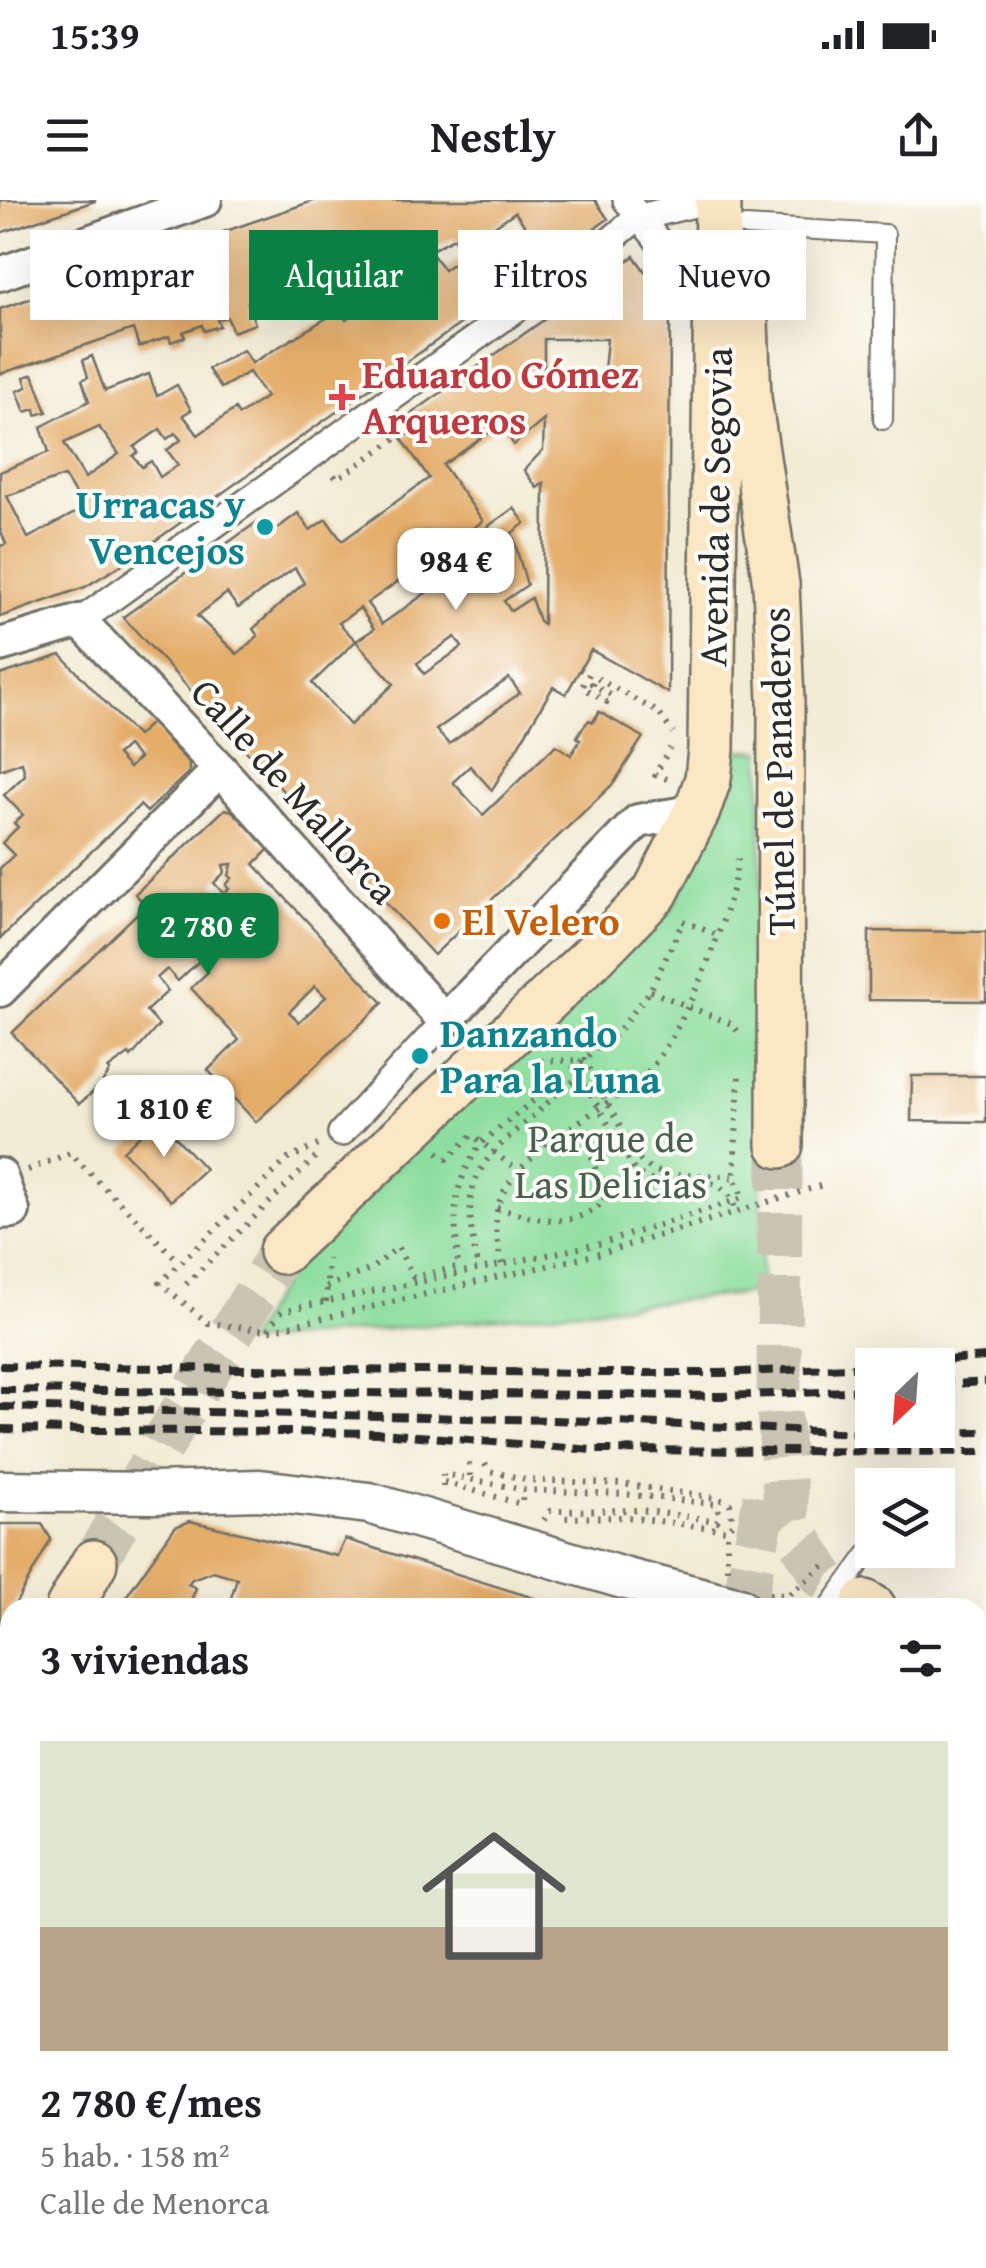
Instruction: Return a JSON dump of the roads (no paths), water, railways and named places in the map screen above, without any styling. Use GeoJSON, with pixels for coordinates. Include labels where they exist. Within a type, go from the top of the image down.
{"type":"FeatureCollection","features":[{"type":"Feature","properties":{"kind":"main road","name":"Avenida de Segovia"},"geometry":{"type":"LineString","coordinates":[[730,207],[748,398]]}},
{"type":"Feature","properties":{"kind":"main road","name":"Avenida de Segovia"},"geometry":{"type":"LineString","coordinates":[[282,1251],[656,893],[700,802],[708,779],[711,733],[717,320]]}},
{"type":"Feature","properties":{"kind":"main road","name":"Túnel de Panaderos"},"geometry":{"type":"LineString","coordinates":[[748,398],[776,584],[782,701],[780,1145]]}},
{"type":"Feature","properties":{"kind":"main road"},"geometry":{"type":"LineString","coordinates":[[75,1598],[94,1564]]}},
{"type":"Feature","properties":{"kind":"street"},"geometry":{"type":"LineString","coordinates":[[0,274],[204,200]]}},
{"type":"Feature","properties":{"kind":"street"},"geometry":{"type":"LineString","coordinates":[[0,645],[80,621],[584,260],[632,209],[730,207]]}},
{"type":"Feature","properties":{"kind":"street"},"geometry":{"type":"LineString","coordinates":[[632,209],[649,230]]}},
{"type":"Feature","properties":{"kind":"street","name":"Calle de Mallorca"},"geometry":{"type":"LineString","coordinates":[[80,621],[220,769],[445,1021]]}},
{"type":"Feature","properties":{"kind":"street"},"geometry":{"type":"LineString","coordinates":[[0,990],[220,769]]}},
{"type":"Feature","properties":{"kind":"street"},"geometry":{"type":"LineString","coordinates":[[341,1133],[638,821],[700,802]]}},
{"type":"Feature","properties":{"kind":"street"},"geometry":{"type":"LineString","coordinates":[[6,1211],[14,1172]]}},
{"type":"Feature","properties":{"kind":"street"},"geometry":{"type":"LineString","coordinates":[[0,1491],[260,1490],[369,1503],[700,1598]]}},
{"type":"Feature","properties":{"kind":"lane"},"geometry":{"type":"LineString","coordinates":[[730,207],[885,234],[883,420]]}},
{"type":"Feature","properties":{"kind":"lane"},"geometry":{"type":"LineString","coordinates":[[858,1598],[865,1568]]}},
{"type":"Feature","properties":{"kind":"tunnel"},"geometry":{"type":"LineString","coordinates":[[780,1145],[779,1409],[787,1520],[824,1578],[857,1598]]}},
{"type":"Feature","properties":{"kind":"tunnel"},"geometry":{"type":"LineString","coordinates":[[94,1563],[282,1251]]}},
{"type":"Feature","properties":{"kind":"tunnel"},"geometry":{"type":"LineString","coordinates":[[745,1598],[770,1477]]}},
{"type":"Feature","properties":{"kind":"railway"},"geometry":{"type":"LineString","coordinates":[[955,1359],[986,1357]]}},
{"type":"Feature","properties":{"kind":"railway"},"geometry":{"type":"LineString","coordinates":[[0,1366],[593,1373],[720,1373],[855,1367]]}},
{"type":"Feature","properties":{"kind":"railway"},"geometry":{"type":"LineString","coordinates":[[955,1384],[986,1382]]}},
{"type":"Feature","properties":{"kind":"railway"},"geometry":{"type":"LineString","coordinates":[[0,1390],[723,1396],[855,1391]]}},
{"type":"Feature","properties":{"kind":"railway"},"geometry":{"type":"LineString","coordinates":[[0,1407],[593,1421],[858,1433],[986,1432]]}},
{"type":"Feature","properties":{"kind":"railway"},"geometry":{"type":"LineString","coordinates":[[0,1429],[381,1433],[593,1450],[986,1452]]}},
{"type":"Feature","properties":{"kind":"place","name":"Eduardo Gómez Arqueros"},"geometry":{"type":"Point","coordinates":[342,397]}},
{"type":"Feature","properties":{"kind":"place","name":"Urracas y Vencejos"},"geometry":{"type":"Point","coordinates":[265,527]}},
{"type":"Feature","properties":{"kind":"place","name":"El Velero"},"geometry":{"type":"Point","coordinates":[442,921]}},
{"type":"Feature","properties":{"kind":"place","name":"Danzando Para la Luna"},"geometry":{"type":"Point","coordinates":[420,1056]}},
{"type":"Feature","properties":{"kind":"park label","name":"Parque de Las Delicias"},"geometry":{"type":"Point","coordinates":[611,1161]}}]}
